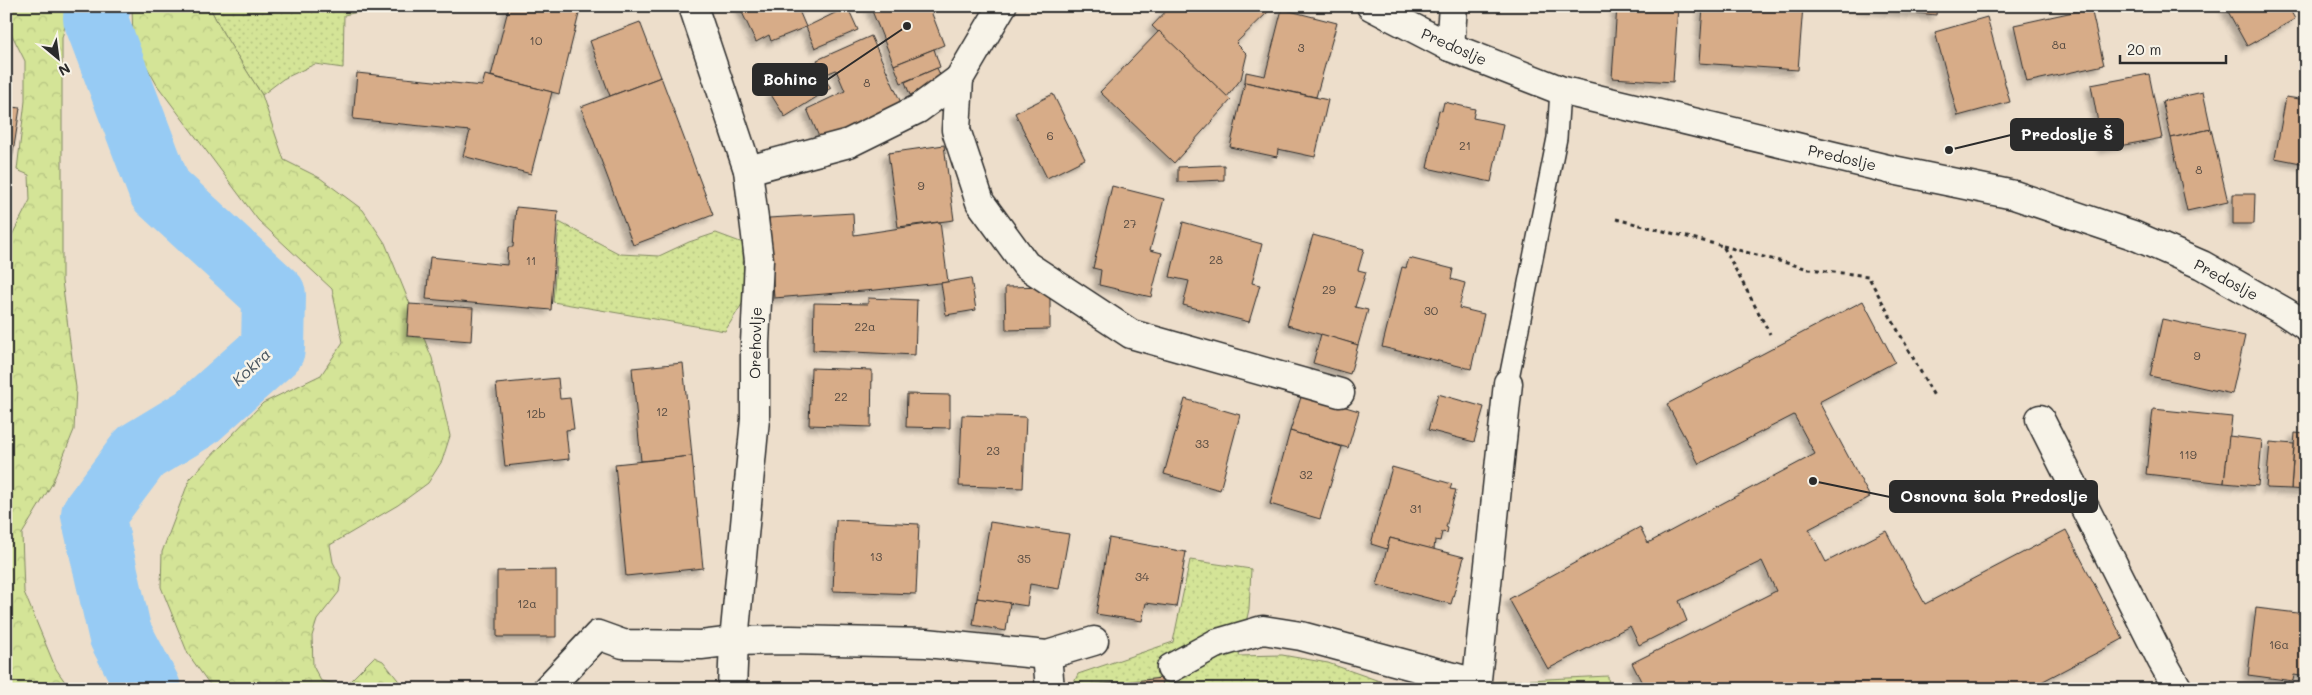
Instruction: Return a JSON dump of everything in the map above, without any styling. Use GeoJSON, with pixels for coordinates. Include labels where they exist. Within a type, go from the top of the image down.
{"type":"FeatureCollection","features":[{"type":"Feature","properties":{"kind":"street","name":"Orehovlje"},"geometry":{"type":"LineString","coordinates":[[693,6],[748,170],[759,260],[755,343],[755,418],[734,641],[732,689]]}},
{"type":"Feature","properties":{"kind":"street"},"geometry":{"type":"LineString","coordinates":[[748,170],[849,143],[918,110],[959,79],[1002,6]]}},
{"type":"Feature","properties":{"kind":"street","name":"Predoslje"},"geometry":{"type":"LineString","coordinates":[[1371,6],[1450,47],[1560,90],[1888,169],[2014,195],[2133,235],[2202,265],[2306,326]]}},
{"type":"Feature","properties":{"kind":"street"},"geometry":{"type":"LineString","coordinates":[[1450,47],[1453,6]]}},
{"type":"Feature","properties":{"kind":"street"},"geometry":{"type":"LineString","coordinates":[[959,79],[956,130],[980,202],[1026,266],[1131,334],[1340,393]]}},
{"type":"Feature","properties":{"kind":"street"},"geometry":{"type":"LineString","coordinates":[[1171,668],[1215,644],[1263,630],[1302,636],[1476,686],[1508,383]]}},
{"type":"Feature","properties":{"kind":"street"},"geometry":{"type":"LineString","coordinates":[[2040,419],[2178,689]]}},
{"type":"Feature","properties":{"kind":"street"},"geometry":{"type":"LineString","coordinates":[[547,689],[598,635],[623,644],[701,645],[734,641],[790,640],[926,643],[1046,655],[1094,641]]}},
{"type":"Feature","properties":{"kind":"street"},"geometry":{"type":"LineString","coordinates":[[1046,655],[1050,689]]}},
{"type":"Feature","properties":{"kind":"lane"},"geometry":{"type":"LineString","coordinates":[[1508,383],[1557,138],[1560,90]]}},
{"type":"Feature","properties":{"kind":"path"},"geometry":{"type":"LineString","coordinates":[[1616,219],[1809,269],[1868,276],[1934,396]]}},
{"type":"Feature","properties":{"kind":"path"},"geometry":{"type":"LineString","coordinates":[[1724,246],[1770,334]]}},
{"type":"Feature","properties":{"kind":"green space"},"geometry":{"type":"Polygon","coordinates":[[[13,6],[70,6],[62,38],[62,281],[76,388],[74,430],[52,484],[22,534],[24,592],[56,669],[70,689],[6,689],[6,247],[30,200],[29,175],[17,170],[25,101],[25,61],[7,25],[13,6]]]}},
{"type":"Feature","properties":{"kind":"green space"},"geometry":{"type":"Polygon","coordinates":[[[132,6],[209,6],[223,33],[262,95],[284,160],[320,178],[363,210],[385,243],[432,358],[450,436],[442,461],[428,483],[398,505],[330,545],[333,562],[341,578],[339,592],[317,620],[312,636],[313,666],[321,681],[345,686],[374,657],[383,661],[405,689],[213,689],[188,654],[161,587],[162,552],[190,478],[263,403],[321,375],[343,342],[332,289],[258,220],[157,85],[133,42],[132,6]]]}},
{"type":"Feature","properties":{"kind":"green space"},"geometry":{"type":"Polygon","coordinates":[[[209,6],[386,6],[344,15],[343,68],[315,64],[283,79],[262,95],[223,33],[209,6]]]}},
{"type":"Feature","properties":{"kind":"green space"},"geometry":{"type":"Polygon","coordinates":[[[559,222],[620,254],[659,256],[689,242],[716,233],[743,243],[744,301],[725,331],[553,302],[559,222]]]}},
{"type":"Feature","properties":{"kind":"green space"},"geometry":{"type":"Polygon","coordinates":[[[1190,560],[1251,569],[1249,609],[1239,656],[1282,655],[1328,663],[1402,689],[1071,689],[1078,674],[1173,642],[1190,560]]]}},
{"type":"Feature","properties":{"kind":"green space"},"geometry":{"type":"Polygon","coordinates":[[[1608,676],[1609,689],[1487,689],[1487,682],[1608,676]]]}},
{"type":"Feature","properties":{"kind":"building"},"geometry":{"type":"Polygon","coordinates":[[[509,6],[581,6],[559,94],[491,76],[509,6]]]}},
{"type":"Feature","properties":{"kind":"building"},"geometry":{"type":"Polygon","coordinates":[[[739,6],[797,6],[806,27],[771,41],[769,35],[756,42],[739,6]]]}},
{"type":"Feature","properties":{"kind":"building"},"geometry":{"type":"Polygon","coordinates":[[[797,6],[809,6],[799,11],[797,6]]]}},
{"type":"Feature","properties":{"kind":"building"},"geometry":{"type":"Polygon","coordinates":[[[834,6],[853,6],[848,8],[858,30],[815,48],[806,27],[837,12],[834,6]]]}},
{"type":"Feature","properties":{"kind":"building"},"geometry":{"type":"Polygon","coordinates":[[[870,6],[929,6],[944,45],[894,65],[870,6]]]}},
{"type":"Feature","properties":{"kind":"building"},"geometry":{"type":"Polygon","coordinates":[[[1167,6],[1266,6],[1270,10],[1236,43],[1247,54],[1241,79],[1227,97],[1152,26],[1169,8],[1167,6]]]}},
{"type":"Feature","properties":{"kind":"building"},"geometry":{"type":"Polygon","coordinates":[[[1617,6],[1678,6],[1673,82],[1612,78],[1617,6]]]}},
{"type":"Feature","properties":{"kind":"building"},"geometry":{"type":"Polygon","coordinates":[[[1703,6],[1803,6],[1798,70],[1699,63],[1703,6]]]}},
{"type":"Feature","properties":{"kind":"building"},"geometry":{"type":"Polygon","coordinates":[[[1845,6],[1937,6],[1936,15],[1845,6]]]}},
{"type":"Feature","properties":{"kind":"building"},"geometry":{"type":"Polygon","coordinates":[[[2225,6],[2288,6],[2295,19],[2247,46],[2225,6]]]}},
{"type":"Feature","properties":{"kind":"building"},"geometry":{"type":"Polygon","coordinates":[[[2091,8],[2104,65],[2027,82],[2014,25],[2091,8]]]}},
{"type":"Feature","properties":{"kind":"building"},"geometry":{"type":"Polygon","coordinates":[[[1282,9],[1337,23],[1316,97],[1245,82],[1246,72],[1265,76],[1282,9]]]}},
{"type":"Feature","properties":{"kind":"building"},"geometry":{"type":"Polygon","coordinates":[[[1987,17],[2010,102],[1958,116],[1935,32],[1987,17]]]}},
{"type":"Feature","properties":{"kind":"building"},"geometry":{"type":"Polygon","coordinates":[[[640,22],[661,77],[610,96],[590,41],[640,22]]]}},
{"type":"Feature","properties":{"kind":"building"},"geometry":{"type":"Polygon","coordinates":[[[1159,31],[1231,100],[1174,163],[1100,92],[1159,31]]]}},
{"type":"Feature","properties":{"kind":"building"},"geometry":{"type":"Polygon","coordinates":[[[871,36],[902,105],[823,146],[807,109],[845,91],[836,70],[824,75],[817,60],[871,36]]]}},
{"type":"Feature","properties":{"kind":"building"},"geometry":{"type":"Polygon","coordinates":[[[934,49],[940,67],[901,83],[894,65],[934,49]]]}},
{"type":"Feature","properties":{"kind":"building"},"geometry":{"type":"Polygon","coordinates":[[[815,64],[831,88],[785,117],[770,93],[815,64]]]}},
{"type":"Feature","properties":{"kind":"building"},"geometry":{"type":"Polygon","coordinates":[[[937,68],[943,81],[910,95],[905,82],[937,68]]]}},
{"type":"Feature","properties":{"kind":"building"},"geometry":{"type":"Polygon","coordinates":[[[357,73],[482,86],[485,75],[552,92],[531,174],[463,156],[470,131],[353,119],[357,73]]]}},
{"type":"Feature","properties":{"kind":"building"},"geometry":{"type":"Polygon","coordinates":[[[2149,74],[2162,138],[2103,149],[2091,85],[2149,74]]]}},
{"type":"Feature","properties":{"kind":"building"},"geometry":{"type":"Polygon","coordinates":[[[661,77],[713,215],[633,245],[581,107],[661,77]]]}},
{"type":"Feature","properties":{"kind":"building"},"geometry":{"type":"Polygon","coordinates":[[[1245,82],[1328,100],[1315,157],[1278,149],[1277,157],[1230,147],[1245,82]]]}},
{"type":"Feature","properties":{"kind":"building"},"geometry":{"type":"Polygon","coordinates":[[[2203,92],[2211,129],[2171,138],[2162,101],[2203,92]]]}},
{"type":"Feature","properties":{"kind":"building"},"geometry":{"type":"Polygon","coordinates":[[[1053,94],[1085,159],[1047,178],[1015,113],[1053,94]]]}},
{"type":"Feature","properties":{"kind":"building"},"geometry":{"type":"Polygon","coordinates":[[[2286,97],[2306,100],[2306,164],[2275,158],[2286,97]]]}},
{"type":"Feature","properties":{"kind":"building"},"geometry":{"type":"Polygon","coordinates":[[[1444,102],[1475,109],[1473,118],[1503,124],[1491,182],[1427,168],[1439,110],[1442,111],[1444,102]]]}},
{"type":"Feature","properties":{"kind":"building"},"geometry":{"type":"Polygon","coordinates":[[[6,106],[20,108],[11,166],[6,165],[6,106]]]}},
{"type":"Feature","properties":{"kind":"building"},"geometry":{"type":"Polygon","coordinates":[[[2211,129],[2228,202],[2187,211],[2171,138],[2211,129]]]}},
{"type":"Feature","properties":{"kind":"building"},"geometry":{"type":"Polygon","coordinates":[[[944,145],[954,220],[898,227],[888,153],[944,145]]]}},
{"type":"Feature","properties":{"kind":"building"},"geometry":{"type":"Polygon","coordinates":[[[1224,165],[1224,180],[1178,182],[1178,167],[1224,165]]]}},
{"type":"Feature","properties":{"kind":"building"},"geometry":{"type":"Polygon","coordinates":[[[1112,186],[1164,199],[1150,250],[1162,253],[1151,297],[1099,285],[1101,270],[1093,268],[1112,186]]]}},
{"type":"Feature","properties":{"kind":"building"},"geometry":{"type":"Polygon","coordinates":[[[2233,194],[2255,194],[2254,224],[2233,224],[2233,194]]]}},
{"type":"Feature","properties":{"kind":"building"},"geometry":{"type":"Polygon","coordinates":[[[516,207],[558,211],[551,310],[426,299],[430,257],[507,265],[508,247],[513,247],[516,207]]]}},
{"type":"Feature","properties":{"kind":"building"},"geometry":{"type":"Polygon","coordinates":[[[853,213],[854,235],[940,222],[948,282],[774,298],[769,218],[853,213]]]}},
{"type":"Feature","properties":{"kind":"building"},"geometry":{"type":"Polygon","coordinates":[[[1183,222],[1262,244],[1252,283],[1260,285],[1249,322],[1183,305],[1189,281],[1170,277],[1183,222]]]}},
{"type":"Feature","properties":{"kind":"building"},"geometry":{"type":"Polygon","coordinates":[[[1313,235],[1364,249],[1358,270],[1366,272],[1355,307],[1368,310],[1358,345],[1287,325],[1313,235]]]}},
{"type":"Feature","properties":{"kind":"building"},"geometry":{"type":"Polygon","coordinates":[[[1409,258],[1453,269],[1451,279],[1465,283],[1459,308],[1484,314],[1471,369],[1382,347],[1402,267],[1406,268],[1409,258]]]}},
{"type":"Feature","properties":{"kind":"building"},"geometry":{"type":"Polygon","coordinates":[[[971,278],[976,310],[946,315],[941,283],[971,278]]]}},
{"type":"Feature","properties":{"kind":"building"},"geometry":{"type":"Polygon","coordinates":[[[1050,286],[1050,329],[1006,330],[1005,287],[1050,286]]]}},
{"type":"Feature","properties":{"kind":"building"},"geometry":{"type":"Polygon","coordinates":[[[868,298],[917,300],[915,355],[813,350],[814,303],[868,304],[868,298]]]}},
{"type":"Feature","properties":{"kind":"building"},"geometry":{"type":"Polygon","coordinates":[[[1863,301],[1895,362],[1819,402],[1870,497],[1809,529],[1826,562],[1886,531],[1925,604],[2066,530],[2123,639],[2028,689],[1645,689],[1632,663],[1776,591],[1762,561],[1679,601],[1687,621],[1639,645],[1630,626],[1548,669],[1509,599],[1640,527],[1648,543],[1815,454],[1794,415],[1699,464],[1667,404],[1863,301]]]}},
{"type":"Feature","properties":{"kind":"building"},"geometry":{"type":"Polygon","coordinates":[[[409,304],[473,308],[471,341],[407,336],[409,304]]]}},
{"type":"Feature","properties":{"kind":"building"},"geometry":{"type":"Polygon","coordinates":[[[2162,319],[2245,336],[2232,394],[2150,376],[2162,319]]]}},
{"type":"Feature","properties":{"kind":"building"},"geometry":{"type":"Polygon","coordinates":[[[1321,334],[1358,345],[1350,374],[1313,363],[1321,334]]]}},
{"type":"Feature","properties":{"kind":"building"},"geometry":{"type":"Polygon","coordinates":[[[683,363],[692,456],[641,461],[632,368],[683,363]]]}},
{"type":"Feature","properties":{"kind":"building"},"geometry":{"type":"Polygon","coordinates":[[[811,368],[872,370],[871,427],[809,425],[811,368]]]}},
{"type":"Feature","properties":{"kind":"building"},"geometry":{"type":"Polygon","coordinates":[[[558,378],[560,399],[570,398],[574,429],[566,430],[569,459],[505,466],[496,384],[558,378]]]}},
{"type":"Feature","properties":{"kind":"building"},"geometry":{"type":"Polygon","coordinates":[[[907,394],[950,395],[950,428],[906,427],[907,394]]]}},
{"type":"Feature","properties":{"kind":"building"},"geometry":{"type":"Polygon","coordinates":[[[1302,394],[1359,411],[1348,448],[1290,431],[1302,394]]]}},
{"type":"Feature","properties":{"kind":"building"},"geometry":{"type":"Polygon","coordinates":[[[1438,394],[1484,407],[1474,442],[1428,430],[1438,394]]]}},
{"type":"Feature","properties":{"kind":"building"},"geometry":{"type":"Polygon","coordinates":[[[1185,399],[1240,415],[1220,490],[1164,474],[1185,399]]]}},
{"type":"Feature","properties":{"kind":"building"},"geometry":{"type":"Polygon","coordinates":[[[2153,409],[2232,417],[2224,483],[2146,474],[2153,409]]]}},
{"type":"Feature","properties":{"kind":"building"},"geometry":{"type":"Polygon","coordinates":[[[962,415],[1026,417],[1023,488],[959,486],[962,415]]]}},
{"type":"Feature","properties":{"kind":"building"},"geometry":{"type":"Polygon","coordinates":[[[1290,431],[1342,447],[1320,519],[1270,504],[1290,431]]]}},
{"type":"Feature","properties":{"kind":"building"},"geometry":{"type":"Polygon","coordinates":[[[2295,433],[2306,434],[2306,490],[2291,489],[2295,433]]]}},
{"type":"Feature","properties":{"kind":"building"},"geometry":{"type":"Polygon","coordinates":[[[2229,436],[2262,440],[2258,486],[2224,483],[2229,436]]]}},
{"type":"Feature","properties":{"kind":"building"},"geometry":{"type":"Polygon","coordinates":[[[2270,442],[2294,444],[2291,489],[2266,488],[2270,442]]]}},
{"type":"Feature","properties":{"kind":"building"},"geometry":{"type":"Polygon","coordinates":[[[692,456],[703,568],[626,576],[615,464],[692,456]]]}},
{"type":"Feature","properties":{"kind":"building"},"geometry":{"type":"Polygon","coordinates":[[[1392,467],[1452,484],[1450,489],[1456,490],[1446,527],[1448,528],[1447,533],[1442,532],[1440,541],[1435,540],[1434,550],[1390,538],[1387,549],[1371,544],[1392,467]]]}},
{"type":"Feature","properties":{"kind":"building"},"geometry":{"type":"Polygon","coordinates":[[[836,520],[919,524],[916,594],[833,591],[836,520]]]}},
{"type":"Feature","properties":{"kind":"building"},"geometry":{"type":"Polygon","coordinates":[[[990,522],[1069,534],[1059,589],[1030,584],[1027,606],[977,598],[990,522]]]}},
{"type":"Feature","properties":{"kind":"building"},"geometry":{"type":"Polygon","coordinates":[[[1109,538],[1186,552],[1176,607],[1146,603],[1142,621],[1096,614],[1109,538]]]}},
{"type":"Feature","properties":{"kind":"building"},"geometry":{"type":"Polygon","coordinates":[[[1390,538],[1464,557],[1451,604],[1377,585],[1390,538]]]}},
{"type":"Feature","properties":{"kind":"building"},"geometry":{"type":"Polygon","coordinates":[[[556,570],[556,637],[497,637],[497,571],[556,570]]]}},
{"type":"Feature","properties":{"kind":"building"},"geometry":{"type":"Polygon","coordinates":[[[977,598],[1010,603],[1006,631],[973,625],[977,598]]]}},
{"type":"Feature","properties":{"kind":"building"},"geometry":{"type":"Polygon","coordinates":[[[2256,608],[2306,614],[2306,677],[2294,675],[2293,681],[2248,675],[2256,608]]]}},
{"type":"Feature","properties":{"kind":"building"},"geometry":{"type":"Polygon","coordinates":[[[1162,678],[1163,689],[1077,689],[1077,687],[1162,678]]]}},
{"type":"Feature","properties":{"kind":"waterway","name":"Kokra"},"geometry":{"type":"LineString","coordinates":[[99,6],[95,18],[160,190],[274,295],[273,349],[196,418],[140,452],[93,515],[120,634],[149,689]]}},
{"type":"Feature","properties":{"kind":"place","name":"Bohinc"},"geometry":{"type":"Point","coordinates":[907,26]}},
{"type":"Feature","properties":{"kind":"place","name":"Predoslje Š"},"geometry":{"type":"Point","coordinates":[1949,150]}},
{"type":"Feature","properties":{"kind":"place","name":"Osnovna šola Predoslje"},"geometry":{"type":"Point","coordinates":[1813,481]}}]}
